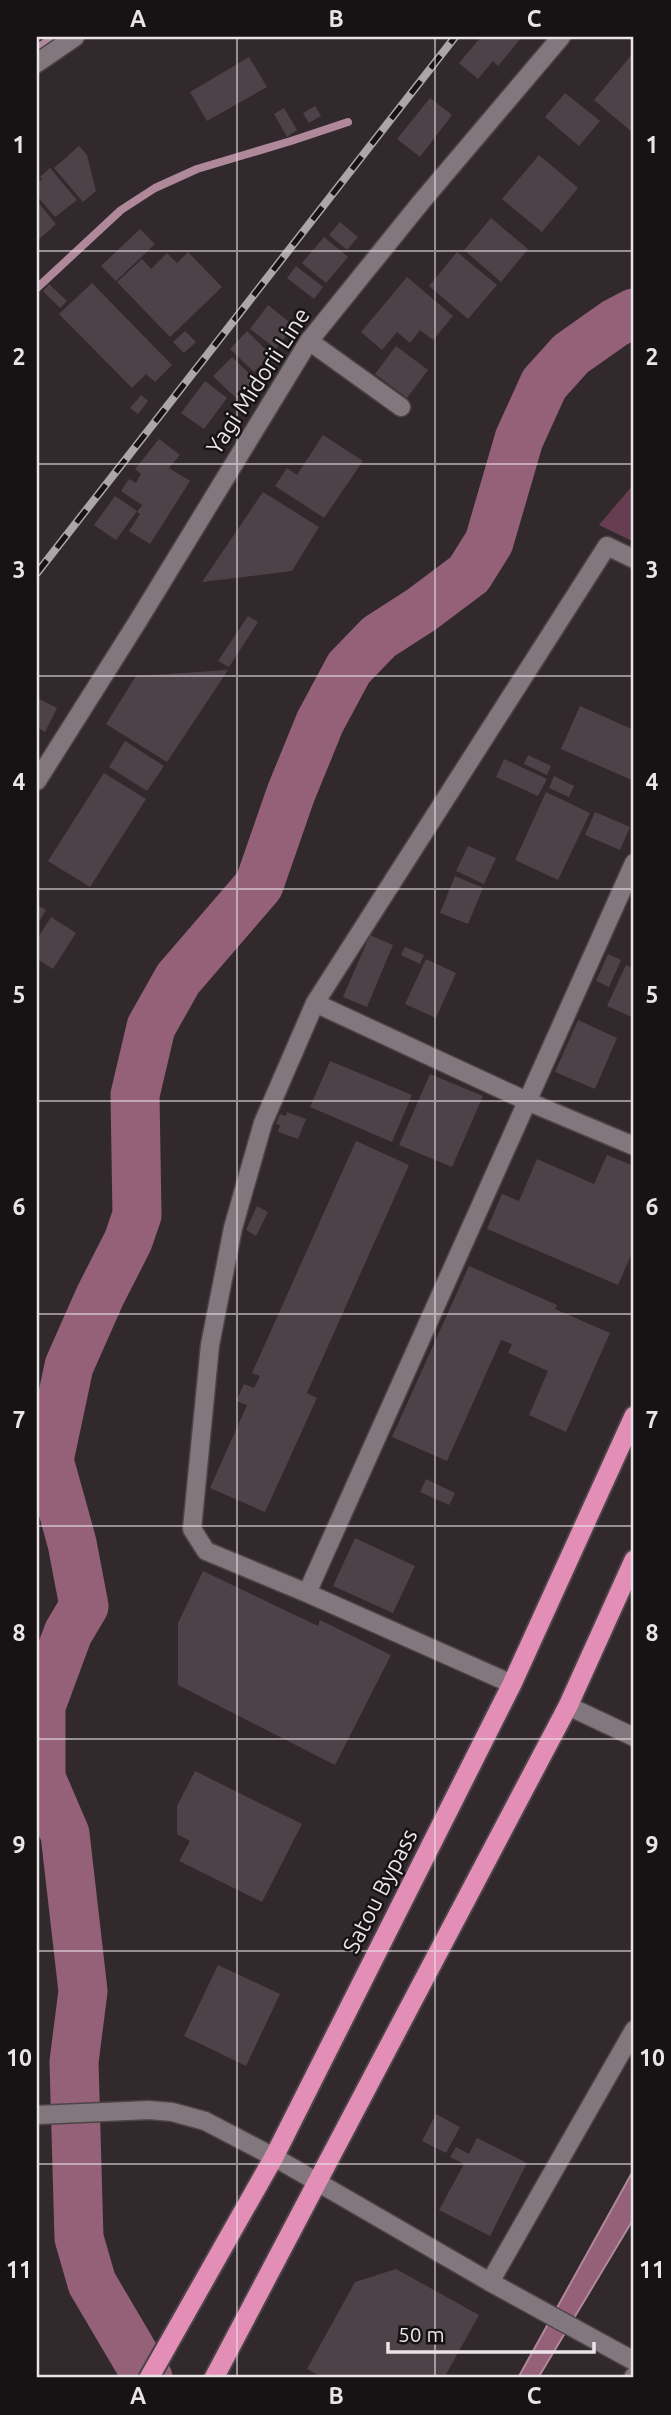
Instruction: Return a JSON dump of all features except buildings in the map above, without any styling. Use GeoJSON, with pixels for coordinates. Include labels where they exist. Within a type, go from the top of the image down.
{"type":"FeatureCollection","features":[{"type":"Feature","properties":{"kind":"highway","name":"Satou Bypass"},"geometry":{"type":"LineString","coordinates":[[149,2378],[274,2157],[512,1684],[634,1416]]}},
{"type":"Feature","properties":{"kind":"highway"},"geometry":{"type":"LineString","coordinates":[[214,2378],[568,1706],[634,1560]]}},
{"type":"Feature","properties":{"kind":"street"},"geometry":{"type":"LineString","coordinates":[[37,63],[75,37]]}},
{"type":"Feature","properties":{"kind":"street","name":"Yagi Midorii Line"},"geometry":{"type":"LineString","coordinates":[[37,781],[309,341],[553,40]]}},
{"type":"Feature","properties":{"kind":"street"},"geometry":{"type":"LineString","coordinates":[[309,341],[401,407]]}},
{"type":"Feature","properties":{"kind":"street"},"geometry":{"type":"LineString","coordinates":[[512,1684],[206,1551],[192,1529],[210,1345],[233,1228],[263,1124],[315,1003],[607,546],[634,559]]}},
{"type":"Feature","properties":{"kind":"street"},"geometry":{"type":"LineString","coordinates":[[307,1593],[634,863]]}},
{"type":"Feature","properties":{"kind":"street"},"geometry":{"type":"LineString","coordinates":[[315,1003],[529,1102],[634,1146]]}},
{"type":"Feature","properties":{"kind":"street"},"geometry":{"type":"LineString","coordinates":[[568,1706],[634,1737]]}},
{"type":"Feature","properties":{"kind":"street"},"geometry":{"type":"LineString","coordinates":[[490,2282],[634,2030]]}},
{"type":"Feature","properties":{"kind":"street"},"geometry":{"type":"LineString","coordinates":[[37,2115],[149,2110],[172,2112],[205,2121],[319,2182],[490,2282],[634,2361]]}},
{"type":"Feature","properties":{"kind":"shaded area"},"geometry":{"type":"Polygon","coordinates":[[[634,484],[634,542],[599,525],[634,484]]]}},
{"type":"Feature","properties":{"kind":"shaded area"},"geometry":{"type":"Polygon","coordinates":[[[634,2169],[634,2218],[538,2378],[518,2378],[634,2169]]]}},
{"type":"Feature","properties":{"kind":"waterway"},"geometry":{"type":"LineString","coordinates":[[37,48],[54,37]]}},
{"type":"Feature","properties":{"kind":"waterway"},"geometry":{"type":"LineString","coordinates":[[37,288],[121,210],[155,188],[197,169],[348,122]]}},
{"type":"Feature","properties":{"kind":"waterway"},"geometry":{"type":"LineString","coordinates":[[148,2378],[92,2283],[79,2238],[74,2062],[83,1991],[65,1834],[41,1778],[41,1706],[68,1633],[84,1606],[72,1543],[49,1460],[69,1366],[128,1241],[137,1215],[135,1095],[151,1027],[178,979],[259,885],[291,793],[320,722],[349,668],[379,637],[469,574],[489,542],[519,439],[544,384],[571,354],[634,313]]}},
{"type":"Feature","properties":{"kind":"railway"},"geometry":{"type":"LineString","coordinates":[[37,573],[455,37]]}}]}
